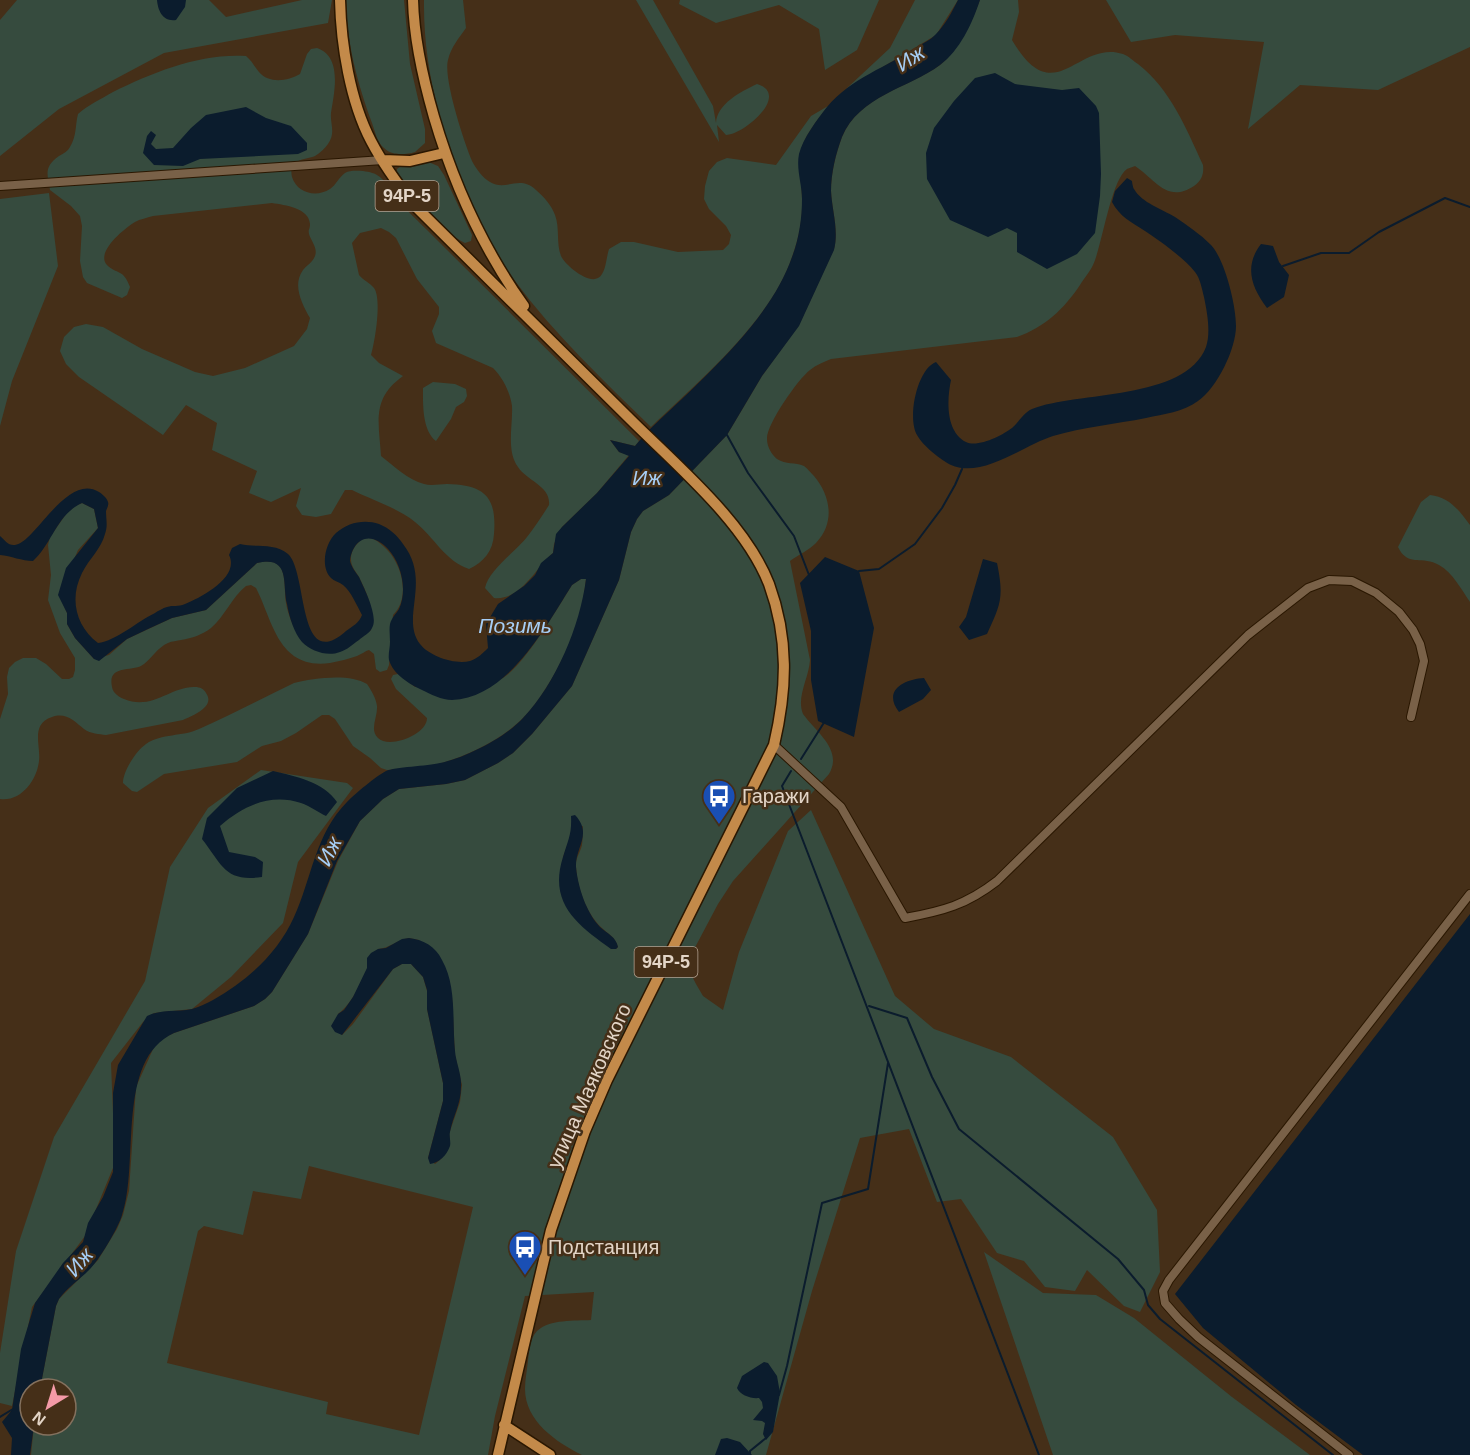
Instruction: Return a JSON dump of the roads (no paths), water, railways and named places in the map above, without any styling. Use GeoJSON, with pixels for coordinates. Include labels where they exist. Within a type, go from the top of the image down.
{"type":"FeatureCollection","features":[{"type":"Feature","properties":{"kind":"main road","name":"94Р-5"},"geometry":{"type":"LineString","coordinates":[[340,0],[340,26],[348,69],[370,139],[382,160],[416,206],[557,345]]}},
{"type":"Feature","properties":{"kind":"main road","name":"94Р-5"},"geometry":{"type":"LineString","coordinates":[[413,0],[417,45],[425,87],[444,153],[462,198],[497,267],[524,306],[557,345]]}},
{"type":"Feature","properties":{"kind":"main road"},"geometry":{"type":"LineString","coordinates":[[382,160],[410,161],[444,153]]}},
{"type":"Feature","properties":{"kind":"main road","name":"улица Маяковского"},"geometry":{"type":"LineString","coordinates":[[498,1455],[551,1230],[585,1131],[607,1080],[774,745],[780,718],[785,670],[778,613],[768,583],[754,556],[731,523],[557,345]]}},
{"type":"Feature","properties":{"kind":"main road"},"geometry":{"type":"LineString","coordinates":[[504,1425],[550,1455]]}},
{"type":"Feature","properties":{"kind":"street"},"geometry":{"type":"LineString","coordinates":[[0,186],[382,160]]}},
{"type":"Feature","properties":{"kind":"street"},"geometry":{"type":"LineString","coordinates":[[774,745],[841,807],[905,918],[954,907],[977,897],[998,881],[1248,634],[1308,588],[1329,580],[1352,581],[1376,593],[1399,612],[1413,630],[1420,644],[1424,661],[1411,717]]}},
{"type":"Feature","properties":{"kind":"street"},"geometry":{"type":"LineString","coordinates":[[1349,1455],[1198,1337],[1165,1303],[1163,1292],[1169,1280],[1470,894]]}},
{"type":"Feature","properties":{"kind":"water"},"geometry":{"type":"Polygon","coordinates":[[[157,0],[186,0],[185,7],[176,20],[171,20],[162,15],[157,0]]]}},
{"type":"Feature","properties":{"kind":"water"},"geometry":{"type":"Polygon","coordinates":[[[958,0],[980,0],[969,27],[954,52],[947,59],[928,73],[872,102],[850,123],[840,143],[832,177],[831,191],[836,235],[834,250],[799,326],[762,376],[727,435],[669,495],[643,511],[637,519],[631,532],[619,580],[572,686],[532,734],[513,753],[498,763],[465,780],[399,789],[383,799],[360,821],[337,861],[308,934],[272,992],[254,1006],[174,1033],[156,1046],[144,1066],[136,1089],[127,1193],[122,1215],[108,1244],[93,1266],[59,1299],[42,1377],[18,1377],[18,1437],[32,1437],[30,1455],[11,1455],[12,1438],[2,1422],[12,1410],[21,1349],[35,1303],[63,1263],[83,1242],[88,1223],[103,1197],[113,1172],[113,1093],[118,1065],[147,1016],[192,1009],[203,1005],[238,984],[260,965],[279,942],[294,917],[328,828],[347,802],[366,785],[386,771],[440,763],[473,752],[516,725],[546,688],[565,653],[578,616],[586,579],[581,579],[572,585],[537,639],[508,674],[491,687],[472,696],[448,700],[412,685],[402,678],[391,665],[389,658],[390,624],[402,602],[402,577],[393,555],[384,545],[375,540],[366,539],[358,543],[350,561],[370,602],[374,623],[368,633],[343,651],[325,653],[310,648],[302,642],[289,614],[283,573],[275,563],[268,562],[257,563],[206,610],[172,618],[127,639],[99,661],[94,659],[75,638],[67,624],[67,613],[58,595],[66,568],[98,528],[94,509],[82,503],[73,508],[66,514],[33,561],[0,555],[0,536],[10,545],[23,541],[52,510],[75,492],[87,488],[99,492],[106,498],[108,504],[105,534],[82,573],[76,593],[80,620],[84,629],[98,643],[119,635],[162,609],[185,604],[218,585],[229,571],[231,563],[229,555],[232,548],[240,544],[277,548],[288,554],[294,564],[311,631],[319,640],[330,641],[355,624],[362,615],[349,591],[332,579],[328,573],[325,555],[329,543],[336,533],[346,526],[357,522],[374,522],[395,535],[411,558],[416,585],[413,623],[420,644],[436,656],[450,661],[464,662],[475,659],[488,648],[486,624],[498,604],[524,586],[535,575],[541,563],[553,553],[556,534],[597,493],[629,456],[619,452],[610,440],[635,446],[729,352],[766,306],[781,282],[797,243],[802,206],[799,154],[807,136],[827,107],[847,88],[929,40],[945,22],[958,0]]]}},
{"type":"Feature","properties":{"kind":"water"},"geometry":{"type":"Polygon","coordinates":[[[995,73],[1015,84],[1062,90],[1079,88],[1096,106],[1099,113],[1101,174],[1095,233],[1077,254],[1047,269],[1017,252],[1017,233],[1007,228],[988,237],[950,220],[927,179],[926,153],[934,128],[975,78],[995,73]]]}},
{"type":"Feature","properties":{"kind":"water"},"geometry":{"type":"Polygon","coordinates":[[[246,107],[266,118],[291,126],[307,143],[307,150],[298,154],[200,159],[183,166],[154,165],[143,153],[147,136],[151,131],[156,135],[151,144],[156,149],[173,148],[206,115],[246,107]]]}},
{"type":"Feature","properties":{"kind":"water"},"geometry":{"type":"Polygon","coordinates":[[[1127,178],[1132,181],[1134,188],[1142,198],[1175,217],[1207,241],[1221,261],[1232,295],[1236,326],[1233,346],[1218,378],[1198,401],[1180,410],[1053,436],[1003,459],[976,468],[963,468],[947,463],[920,439],[914,427],[914,406],[919,384],[929,366],[936,362],[951,380],[948,405],[954,430],[966,442],[977,443],[990,440],[1008,431],[1032,409],[1052,403],[1128,392],[1154,386],[1176,377],[1194,364],[1206,347],[1207,315],[1197,274],[1185,261],[1122,215],[1112,202],[1115,191],[1127,178]]]}},
{"type":"Feature","properties":{"kind":"water"},"geometry":{"type":"Polygon","coordinates":[[[1261,244],[1273,246],[1279,262],[1289,275],[1284,297],[1267,308],[1257,292],[1251,268],[1261,244]]]}},
{"type":"Feature","properties":{"kind":"water"},"geometry":{"type":"Polygon","coordinates":[[[825,557],[859,571],[874,628],[854,737],[818,721],[811,680],[811,631],[800,583],[825,557]]]}},
{"type":"Feature","properties":{"kind":"water"},"geometry":{"type":"Polygon","coordinates":[[[983,559],[997,563],[1000,600],[987,634],[969,640],[959,627],[966,617],[983,559]]]}},
{"type":"Feature","properties":{"kind":"water"},"geometry":{"type":"Polygon","coordinates":[[[924,678],[931,690],[923,699],[899,712],[894,704],[894,692],[903,683],[924,678]]]}},
{"type":"Feature","properties":{"kind":"water"},"geometry":{"type":"Polygon","coordinates":[[[273,771],[317,785],[325,789],[337,802],[326,816],[301,803],[278,800],[258,803],[229,819],[220,826],[229,852],[255,857],[263,862],[262,877],[240,877],[232,874],[220,864],[202,839],[207,818],[237,788],[273,771]]]}},
{"type":"Feature","properties":{"kind":"water"},"geometry":{"type":"Polygon","coordinates":[[[575,815],[583,828],[582,841],[576,860],[581,890],[594,919],[615,941],[618,947],[616,949],[611,949],[577,922],[563,900],[559,873],[570,832],[571,816],[575,815]]]}},
{"type":"Feature","properties":{"kind":"water"},"geometry":{"type":"Polygon","coordinates":[[[1470,914],[1470,1455],[1363,1455],[1296,1405],[1203,1328],[1175,1294],[1470,914]]]}},
{"type":"Feature","properties":{"kind":"water"},"geometry":{"type":"Polygon","coordinates":[[[409,938],[420,940],[432,947],[447,970],[452,993],[455,1051],[461,1082],[460,1099],[450,1132],[450,1146],[442,1158],[430,1164],[428,1158],[443,1101],[443,1083],[427,1009],[427,990],[423,977],[411,964],[402,964],[393,969],[342,1035],[335,1032],[331,1026],[353,997],[367,968],[367,958],[371,953],[409,938]]]}},
{"type":"Feature","properties":{"kind":"water"},"geometry":{"type":"Polygon","coordinates":[[[764,1362],[768,1363],[777,1376],[780,1393],[773,1432],[766,1440],[763,1434],[765,1423],[753,1420],[763,1408],[762,1402],[759,1398],[743,1395],[737,1388],[742,1376],[764,1362]]]}},
{"type":"Feature","properties":{"kind":"water"},"geometry":{"type":"Polygon","coordinates":[[[727,1438],[740,1442],[752,1455],[715,1455],[721,1439],[727,1438]]]}},
{"type":"Feature","properties":{"kind":"waterway"},"geometry":{"type":"LineString","coordinates":[[1283,266],[1321,253],[1349,253],[1379,232],[1445,198],[1470,207]]}},
{"type":"Feature","properties":{"kind":"waterway"},"geometry":{"type":"LineString","coordinates":[[727,435],[748,473],[794,536],[809,575]]}},
{"type":"Feature","properties":{"kind":"waterway"},"geometry":{"type":"LineString","coordinates":[[859,571],[879,569],[915,544],[942,508],[962,469]]}},
{"type":"Feature","properties":{"kind":"waterway"},"geometry":{"type":"LineString","coordinates":[[801,759],[825,721]]}},
{"type":"Feature","properties":{"kind":"waterway"},"geometry":{"type":"LineString","coordinates":[[791,771],[782,786],[1039,1455]]}},
{"type":"Feature","properties":{"kind":"waterway"},"geometry":{"type":"LineString","coordinates":[[869,1006],[907,1018],[932,1077],[959,1129],[1118,1259],[1144,1290],[1148,1305],[1160,1319],[1333,1455]]}},
{"type":"Feature","properties":{"kind":"waterway"},"geometry":{"type":"LineString","coordinates":[[779,1395],[822,1203],[868,1189],[888,1063]]}},
{"type":"Feature","properties":{"kind":"waterway"},"geometry":{"type":"LineString","coordinates":[[0,1417],[13,1409]]}},
{"type":"Feature","properties":{"kind":"waterway"},"geometry":{"type":"LineString","coordinates":[[750,1455],[750,1451],[766,1438]]}},
{"type":"Feature","properties":{"kind":"place","name":"Гаражи"},"geometry":{"type":"Point","coordinates":[719,825]}},
{"type":"Feature","properties":{"kind":"place","name":"Подстанция"},"geometry":{"type":"Point","coordinates":[525,1276]}},
{"type":"Feature","properties":{"kind":"water label","name":"Иж"},"geometry":{"type":"Point","coordinates":[910,58]}},
{"type":"Feature","properties":{"kind":"water label","name":"Иж"},"geometry":{"type":"Point","coordinates":[647,477]}},
{"type":"Feature","properties":{"kind":"water label","name":"Позимь"},"geometry":{"type":"Point","coordinates":[515,625]}},
{"type":"Feature","properties":{"kind":"water label","name":"Иж"},"geometry":{"type":"Point","coordinates":[329,851]}},
{"type":"Feature","properties":{"kind":"water label","name":"Иж"},"geometry":{"type":"Point","coordinates":[79,1262]}}]}
